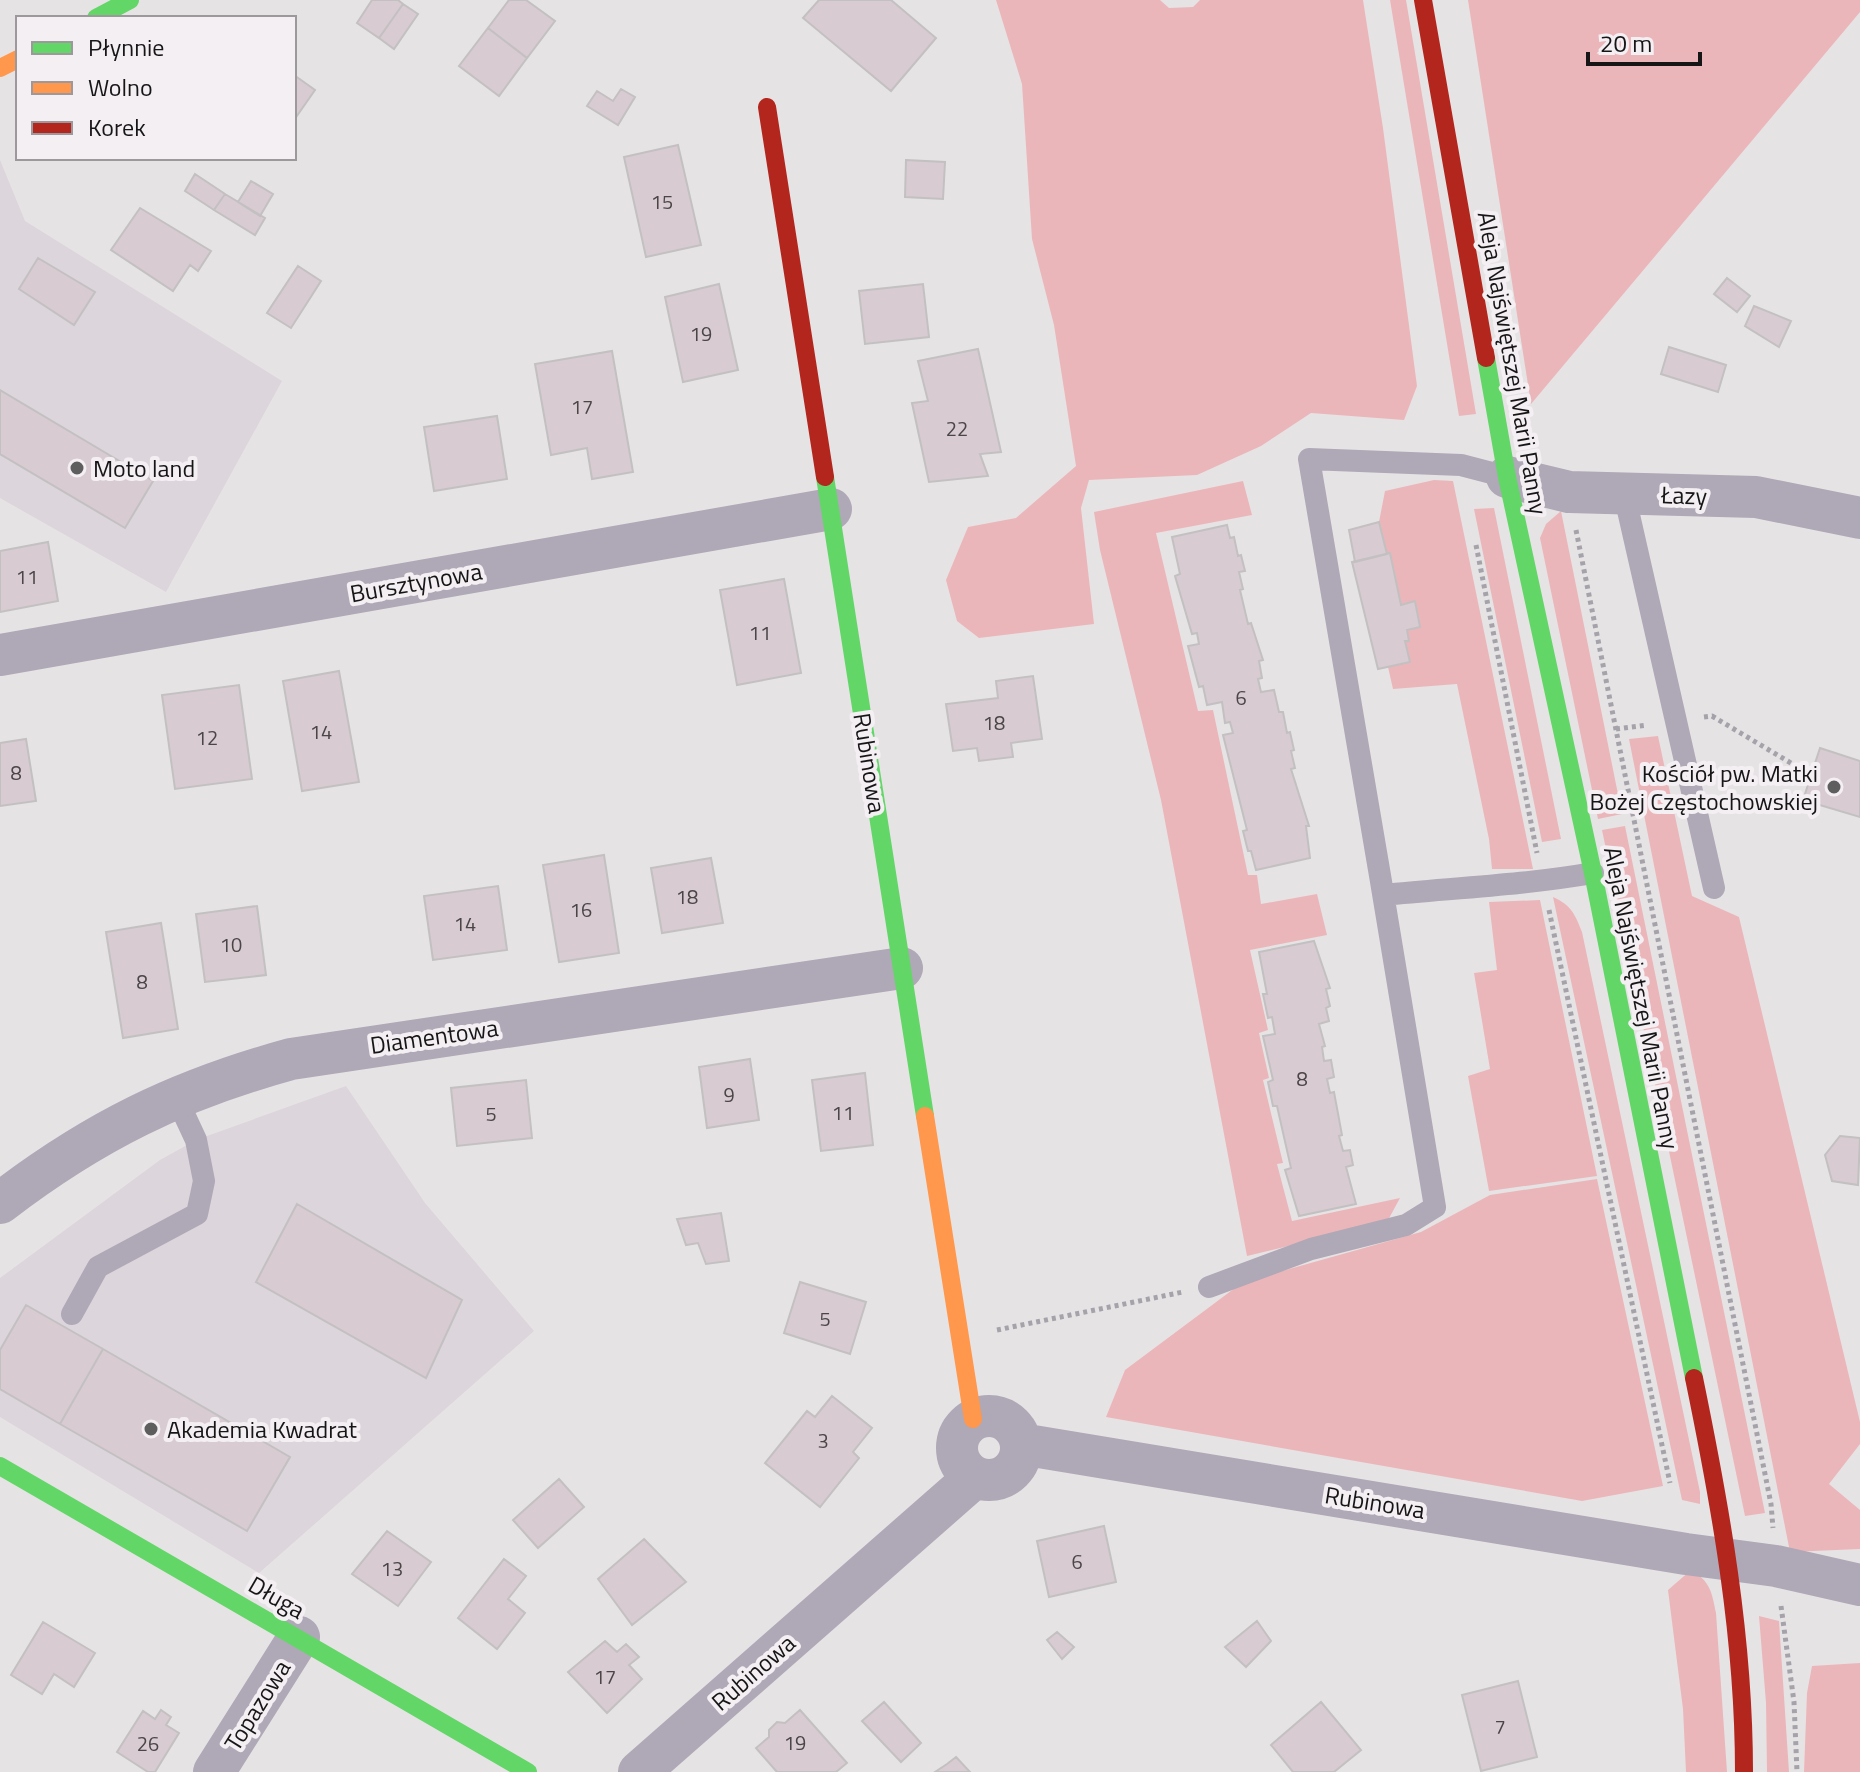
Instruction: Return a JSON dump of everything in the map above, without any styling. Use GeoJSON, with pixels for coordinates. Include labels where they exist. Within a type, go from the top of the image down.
{"type":"FeatureCollection","features":[{"type":"Feature","properties":{"kind":"street"},"geometry":{"type":"LineString","coordinates":[[100,16],[130,0]]}},
{"type":"Feature","properties":{"kind":"street","name":"Aleja Najświętszej Marii Panny"},"geometry":{"type":"LineString","coordinates":[[1423,0],[1507,477],[1593,873],[1729,1560],[1745,1721],[1744,1772]]}},
{"type":"Feature","properties":{"kind":"street","name":"Rubinowa"},"geometry":{"type":"LineString","coordinates":[[767,107],[973,1419]]}},
{"type":"Feature","properties":{"kind":"street","name":"Łazy"},"geometry":{"type":"LineString","coordinates":[[1507,477],[1569,492],[1756,497],[1860,518]]}},
{"type":"Feature","properties":{"kind":"street","name":"Bursztynowa"},"geometry":{"type":"LineString","coordinates":[[0,655],[831,509]]}},
{"type":"Feature","properties":{"kind":"street","name":"Diamentowa"},"geometry":{"type":"LineString","coordinates":[[0,1203],[42,1171],[115,1125],[239,1073],[291,1059],[902,968]]}},
{"type":"Feature","properties":{"kind":"street"},"geometry":{"type":"LineString","coordinates":[[975,1477],[961,1463],[957,1453],[960,1434],[973,1419],[993,1416],[1003,1419],[1012,1425],[1021,1444]]}},
{"type":"Feature","properties":{"kind":"street","name":"Rubinowa"},"geometry":{"type":"LineString","coordinates":[[639,1772],[975,1477],[994,1479],[1003,1476],[1017,1462],[1021,1444],[1686,1554],[1776,1566],[1860,1585]]}},
{"type":"Feature","properties":{"kind":"street","name":"Długa"},"geometry":{"type":"LineString","coordinates":[[0,1466],[528,1772]]}},
{"type":"Feature","properties":{"kind":"street","name":"Topazowa"},"geometry":{"type":"LineString","coordinates":[[214,1772],[299,1637]]}},
{"type":"Feature","properties":{"kind":"lane"},"geometry":{"type":"LineString","coordinates":[[1209,1287],[1311,1249],[1406,1225],[1435,1207],[1309,459],[1461,465],[1507,477]]}},
{"type":"Feature","properties":{"kind":"lane"},"geometry":{"type":"LineString","coordinates":[[1624,493],[1714,888]]}},
{"type":"Feature","properties":{"kind":"lane"},"geometry":{"type":"LineString","coordinates":[[1384,895],[1543,882],[1593,873]]}},
{"type":"Feature","properties":{"kind":"lane"},"geometry":{"type":"LineString","coordinates":[[72,1314],[98,1267],[197,1214],[204,1181],[196,1140],[176,1097]]}},
{"type":"Feature","properties":{"kind":"path"},"geometry":{"type":"LineString","coordinates":[[1569,492],[1771,1504],[1794,1702],[1797,1772]]}},
{"type":"Feature","properties":{"kind":"path"},"geometry":{"type":"LineString","coordinates":[[1476,541],[1543,882],[1686,1554]]}},
{"type":"Feature","properties":{"kind":"path"},"geometry":{"type":"LineString","coordinates":[[1616,729],[1712,716],[1811,775]]}},
{"type":"Feature","properties":{"kind":"path"},"geometry":{"type":"LineString","coordinates":[[996,1331],[1209,1287]]}},
{"type":"Feature","properties":{"kind":"shaded area"},"geometry":{"type":"Polygon","coordinates":[[[996,0],[1160,0],[1169,8],[1193,7],[1200,0],[1363,0],[1417,386],[1404,420],[1311,413],[1261,446],[1197,475],[1089,480],[1081,508],[1094,624],[979,638],[957,621],[946,580],[968,527],[1016,518],[1076,466],[1054,325],[1032,239],[1022,84],[996,0]]]}},
{"type":"Feature","properties":{"kind":"shaded area"},"geometry":{"type":"Polygon","coordinates":[[[1390,0],[1406,0],[1476,414],[1459,416],[1390,0]]]}},
{"type":"Feature","properties":{"kind":"shaded area"},"geometry":{"type":"Polygon","coordinates":[[[1468,0],[1860,0],[1860,12],[1531,404],[1468,0]]]}},
{"type":"Feature","properties":{"kind":"shaded area"},"geometry":{"type":"Polygon","coordinates":[[[0,160],[25,221],[282,381],[166,592],[0,498],[0,160]]]}},
{"type":"Feature","properties":{"kind":"shaded area"},"geometry":{"type":"Polygon","coordinates":[[[1434,480],[1453,481],[1533,869],[1492,869],[1489,839],[1457,684],[1393,689],[1388,667],[1410,662],[1405,641],[1409,640],[1407,630],[1420,627],[1415,602],[1401,605],[1390,554],[1387,554],[1379,522],[1385,491],[1434,480]]]}},
{"type":"Feature","properties":{"kind":"shaded area"},"geometry":{"type":"Polygon","coordinates":[[[1243,481],[1252,515],[1156,533],[1198,711],[1213,710],[1248,875],[1257,875],[1261,904],[1317,894],[1327,935],[1250,950],[1268,1030],[1259,1033],[1269,1078],[1263,1080],[1283,1163],[1277,1164],[1292,1221],[1400,1198],[1387,1222],[1247,1256],[1161,800],[1100,550],[1094,512],[1243,481]]]}},
{"type":"Feature","properties":{"kind":"shaded area"},"geometry":{"type":"Polygon","coordinates":[[[1494,508],[1561,839],[1542,842],[1474,509],[1494,508]]]}},
{"type":"Feature","properties":{"kind":"shaded area"},"geometry":{"type":"Polygon","coordinates":[[[1561,511],[1622,814],[1598,819],[1540,538],[1546,524],[1561,511]]]}},
{"type":"Feature","properties":{"kind":"shaded area"},"geometry":{"type":"Polygon","coordinates":[[[1658,736],[1692,896],[1739,917],[1860,1422],[1860,1444],[1829,1484],[1860,1510],[1860,1549],[1790,1552],[1629,739],[1658,736]]]}},
{"type":"Feature","properties":{"kind":"shaded area"},"geometry":{"type":"Polygon","coordinates":[[[1625,826],[1765,1513],[1745,1516],[1602,830],[1625,826]]]}},
{"type":"Feature","properties":{"kind":"shaded area"},"geometry":{"type":"Polygon","coordinates":[[[1553,897],[1572,911],[1582,932],[1700,1492],[1700,1504],[1682,1500],[1553,897]]]}},
{"type":"Feature","properties":{"kind":"shaded area"},"geometry":{"type":"Polygon","coordinates":[[[1540,900],[1597,1176],[1489,1191],[1468,1076],[1490,1069],[1474,973],[1497,970],[1489,902],[1540,900]]]}},
{"type":"Feature","properties":{"kind":"shaded area"},"geometry":{"type":"Polygon","coordinates":[[[346,1086],[425,1203],[534,1331],[259,1573],[0,1417],[0,1278],[160,1160],[196,1140],[346,1086]]]}},
{"type":"Feature","properties":{"kind":"shaded area"},"geometry":{"type":"Polygon","coordinates":[[[1597,1179],[1663,1486],[1582,1501],[1106,1417],[1125,1370],[1243,1282],[1421,1232],[1490,1195],[1597,1179]]]}},
{"type":"Feature","properties":{"kind":"shaded area"},"geometry":{"type":"Polygon","coordinates":[[[1691,1570],[1709,1588],[1716,1613],[1727,1772],[1686,1772],[1683,1709],[1668,1590],[1691,1570]]]}},
{"type":"Feature","properties":{"kind":"shaded area"},"geometry":{"type":"Polygon","coordinates":[[[1759,1616],[1779,1621],[1789,1772],[1767,1772],[1766,1703],[1759,1616]]]}},
{"type":"Feature","properties":{"kind":"shaded area"},"geometry":{"type":"Polygon","coordinates":[[[1860,1663],[1860,1772],[1804,1772],[1807,1693],[1812,1666],[1860,1663]]]}},
{"type":"Feature","properties":{"kind":"building"},"geometry":{"type":"Polygon","coordinates":[[[372,0],[398,0],[403,4],[379,38],[357,23],[372,0]]]}},
{"type":"Feature","properties":{"kind":"building"},"geometry":{"type":"Polygon","coordinates":[[[509,0],[526,0],[555,21],[527,58],[488,28],[509,0]]]}},
{"type":"Feature","properties":{"kind":"building"},"geometry":{"type":"Polygon","coordinates":[[[819,0],[891,0],[936,38],[891,91],[803,18],[819,0]]]}},
{"type":"Feature","properties":{"kind":"building"},"geometry":{"type":"Polygon","coordinates":[[[403,4],[418,14],[394,49],[379,38],[403,4]]]}},
{"type":"Feature","properties":{"kind":"building"},"geometry":{"type":"Polygon","coordinates":[[[488,28],[527,58],[499,96],[459,66],[488,28]]]}},
{"type":"Feature","properties":{"kind":"building"},"geometry":{"type":"Polygon","coordinates":[[[296,76],[315,90],[296,117],[296,76]]]}},
{"type":"Feature","properties":{"kind":"building"},"geometry":{"type":"Polygon","coordinates":[[[621,89],[635,97],[618,125],[587,106],[597,91],[613,101],[621,89]]]}},
{"type":"Feature","properties":{"kind":"building"},"geometry":{"type":"Polygon","coordinates":[[[678,145],[701,245],[646,257],[624,157],[678,145]]]}},
{"type":"Feature","properties":{"kind":"building"},"geometry":{"type":"Polygon","coordinates":[[[906,160],[945,162],[943,199],[905,197],[906,160]]]}},
{"type":"Feature","properties":{"kind":"building"},"geometry":{"type":"Polygon","coordinates":[[[195,174],[225,194],[214,210],[185,191],[195,174]]]}},
{"type":"Feature","properties":{"kind":"building"},"geometry":{"type":"Polygon","coordinates":[[[251,181],[273,194],[260,216],[238,202],[251,181]]]}},
{"type":"Feature","properties":{"kind":"building"},"geometry":{"type":"Polygon","coordinates":[[[225,194],[265,218],[255,235],[214,210],[225,194]]]}},
{"type":"Feature","properties":{"kind":"building"},"geometry":{"type":"Polygon","coordinates":[[[140,208],[211,251],[198,271],[190,265],[173,291],[111,250],[140,208]]]}},
{"type":"Feature","properties":{"kind":"building"},"geometry":{"type":"Polygon","coordinates":[[[38,258],[95,292],[74,325],[19,289],[38,258]]]}},
{"type":"Feature","properties":{"kind":"building"},"geometry":{"type":"Polygon","coordinates":[[[298,266],[321,281],[291,328],[267,313],[298,266]]]}},
{"type":"Feature","properties":{"kind":"building"},"geometry":{"type":"Polygon","coordinates":[[[1727,278],[1750,296],[1737,312],[1714,294],[1727,278]]]}},
{"type":"Feature","properties":{"kind":"building"},"geometry":{"type":"Polygon","coordinates":[[[719,284],[738,370],[683,382],[665,297],[719,284]]]}},
{"type":"Feature","properties":{"kind":"building"},"geometry":{"type":"Polygon","coordinates":[[[923,284],[929,337],[865,344],[859,291],[923,284]]]}},
{"type":"Feature","properties":{"kind":"building"},"geometry":{"type":"Polygon","coordinates":[[[1754,306],[1791,321],[1779,347],[1745,326],[1754,306]]]}},
{"type":"Feature","properties":{"kind":"building"},"geometry":{"type":"Polygon","coordinates":[[[1669,347],[1726,365],[1718,392],[1661,374],[1669,347]]]}},
{"type":"Feature","properties":{"kind":"building"},"geometry":{"type":"Polygon","coordinates":[[[978,349],[1001,452],[980,454],[988,476],[929,482],[912,403],[928,401],[918,361],[978,349]]]}},
{"type":"Feature","properties":{"kind":"building"},"geometry":{"type":"Polygon","coordinates":[[[612,351],[633,472],[592,479],[587,448],[551,455],[535,364],[612,351]]]}},
{"type":"Feature","properties":{"kind":"building","name":"Moto land"},"geometry":{"type":"Polygon","coordinates":[[[0,390],[153,481],[125,528],[0,454],[0,390]]]}},
{"type":"Feature","properties":{"kind":"building"},"geometry":{"type":"Polygon","coordinates":[[[497,416],[507,479],[434,491],[424,427],[497,416]]]}},
{"type":"Feature","properties":{"kind":"building"},"geometry":{"type":"Polygon","coordinates":[[[1379,522],[1387,554],[1355,562],[1349,530],[1379,522]]]}},
{"type":"Feature","properties":{"kind":"building"},"geometry":{"type":"Polygon","coordinates":[[[1227,525],[1245,571],[1239,572],[1243,589],[1240,590],[1248,624],[1251,623],[1263,660],[1259,661],[1261,692],[1274,690],[1279,712],[1283,712],[1294,750],[1291,751],[1295,768],[1291,769],[1309,826],[1306,826],[1310,858],[1256,870],[1243,831],[1247,830],[1223,735],[1233,733],[1230,722],[1225,723],[1222,702],[1207,705],[1203,686],[1199,687],[1188,646],[1199,644],[1197,633],[1192,634],[1175,576],[1180,574],[1172,537],[1227,525]]]}},
{"type":"Feature","properties":{"kind":"building"},"geometry":{"type":"Polygon","coordinates":[[[48,542],[58,601],[0,612],[0,551],[48,542]]]}},
{"type":"Feature","properties":{"kind":"building"},"geometry":{"type":"Polygon","coordinates":[[[1390,553],[1401,605],[1415,601],[1420,627],[1407,630],[1409,641],[1405,641],[1410,662],[1378,669],[1352,562],[1390,553]]]}},
{"type":"Feature","properties":{"kind":"building"},"geometry":{"type":"Polygon","coordinates":[[[784,579],[801,673],[737,685],[720,590],[784,579]]]}},
{"type":"Feature","properties":{"kind":"building"},"geometry":{"type":"Polygon","coordinates":[[[339,671],[359,782],[302,791],[283,681],[339,671]]]}},
{"type":"Feature","properties":{"kind":"building"},"geometry":{"type":"Polygon","coordinates":[[[1033,676],[1042,739],[1011,743],[1013,757],[979,761],[977,748],[953,751],[946,704],[998,698],[996,681],[1033,676]]]}},
{"type":"Feature","properties":{"kind":"building"},"geometry":{"type":"Polygon","coordinates":[[[239,685],[252,779],[175,789],[162,695],[239,685]]]}},
{"type":"Feature","properties":{"kind":"building"},"geometry":{"type":"Polygon","coordinates":[[[26,739],[36,801],[0,806],[0,743],[26,739]]]}},
{"type":"Feature","properties":{"kind":"building","name":"Kościół pw. Matki Bożej Częstochowskiej"},"geometry":{"type":"Polygon","coordinates":[[[1820,748],[1860,761],[1860,817],[1803,800],[1820,748]]]}},
{"type":"Feature","properties":{"kind":"building"},"geometry":{"type":"Polygon","coordinates":[[[604,855],[619,953],[559,962],[543,865],[604,855]]]}},
{"type":"Feature","properties":{"kind":"building"},"geometry":{"type":"Polygon","coordinates":[[[711,858],[723,923],[662,933],[651,868],[711,858]]]}},
{"type":"Feature","properties":{"kind":"building"},"geometry":{"type":"Polygon","coordinates":[[[498,886],[507,950],[433,960],[424,896],[498,886]]]}},
{"type":"Feature","properties":{"kind":"building"},"geometry":{"type":"Polygon","coordinates":[[[257,906],[266,975],[205,982],[196,914],[257,906]]]}},
{"type":"Feature","properties":{"kind":"building"},"geometry":{"type":"Polygon","coordinates":[[[161,923],[178,1029],[123,1038],[106,932],[161,923]]]}},
{"type":"Feature","properties":{"kind":"building"},"geometry":{"type":"Polygon","coordinates":[[[1314,941],[1330,988],[1326,989],[1329,1021],[1319,1024],[1325,1046],[1322,1047],[1324,1061],[1331,1060],[1334,1077],[1327,1079],[1330,1093],[1334,1092],[1343,1151],[1350,1150],[1353,1165],[1346,1167],[1356,1204],[1299,1216],[1285,1170],[1291,1168],[1277,1106],[1273,1106],[1268,1082],[1273,1080],[1263,1036],[1275,1034],[1263,994],[1267,994],[1259,952],[1314,941]]]}},
{"type":"Feature","properties":{"kind":"building"},"geometry":{"type":"Polygon","coordinates":[[[750,1059],[759,1120],[707,1128],[699,1067],[750,1059]]]}},
{"type":"Feature","properties":{"kind":"building"},"geometry":{"type":"Polygon","coordinates":[[[865,1073],[873,1145],[821,1151],[812,1080],[865,1073]]]}},
{"type":"Feature","properties":{"kind":"building"},"geometry":{"type":"Polygon","coordinates":[[[526,1080],[532,1138],[457,1146],[451,1088],[526,1080]]]}},
{"type":"Feature","properties":{"kind":"building"},"geometry":{"type":"Polygon","coordinates":[[[1840,1136],[1860,1138],[1858,1185],[1832,1181],[1825,1155],[1840,1136]]]}},
{"type":"Feature","properties":{"kind":"building"},"geometry":{"type":"Polygon","coordinates":[[[297,1204],[462,1300],[426,1378],[256,1282],[297,1204]]]}},
{"type":"Feature","properties":{"kind":"building"},"geometry":{"type":"Polygon","coordinates":[[[721,1213],[729,1261],[706,1264],[698,1243],[686,1245],[677,1219],[721,1213]]]}},
{"type":"Feature","properties":{"kind":"building"},"geometry":{"type":"Polygon","coordinates":[[[800,1282],[866,1302],[850,1354],[784,1333],[800,1282]]]}},
{"type":"Feature","properties":{"kind":"building"},"geometry":{"type":"Polygon","coordinates":[[[26,1305],[103,1349],[60,1424],[0,1389],[0,1350],[26,1305]]]}},
{"type":"Feature","properties":{"kind":"building"},"geometry":{"type":"Polygon","coordinates":[[[103,1349],[290,1457],[247,1531],[60,1424],[103,1349]]]}},
{"type":"Feature","properties":{"kind":"building"},"geometry":{"type":"Polygon","coordinates":[[[832,1396],[872,1428],[853,1452],[859,1458],[820,1507],[765,1463],[807,1411],[815,1417],[832,1396]]]}},
{"type":"Feature","properties":{"kind":"building"},"geometry":{"type":"Polygon","coordinates":[[[559,1479],[584,1507],[538,1548],[513,1520],[559,1479]]]}},
{"type":"Feature","properties":{"kind":"building"},"geometry":{"type":"Polygon","coordinates":[[[1104,1526],[1116,1582],[1049,1597],[1037,1541],[1104,1526]]]}},
{"type":"Feature","properties":{"kind":"building"},"geometry":{"type":"Polygon","coordinates":[[[387,1531],[431,1562],[398,1606],[352,1574],[387,1531]]]}},
{"type":"Feature","properties":{"kind":"building"},"geometry":{"type":"Polygon","coordinates":[[[644,1539],[686,1582],[632,1625],[598,1579],[644,1539]]]}},
{"type":"Feature","properties":{"kind":"building"},"geometry":{"type":"Polygon","coordinates":[[[504,1559],[526,1576],[508,1599],[525,1613],[497,1649],[458,1618],[504,1559]]]}},
{"type":"Feature","properties":{"kind":"building"},"geometry":{"type":"Polygon","coordinates":[[[1257,1621],[1271,1641],[1246,1667],[1225,1647],[1257,1621]]]}},
{"type":"Feature","properties":{"kind":"building"},"geometry":{"type":"Polygon","coordinates":[[[43,1622],[95,1653],[74,1687],[54,1674],[42,1694],[11,1675],[43,1622]]]}},
{"type":"Feature","properties":{"kind":"building"},"geometry":{"type":"Polygon","coordinates":[[[1057,1632],[1074,1647],[1062,1659],[1047,1640],[1057,1632]]]}},
{"type":"Feature","properties":{"kind":"building"},"geometry":{"type":"Polygon","coordinates":[[[605,1641],[617,1652],[626,1644],[639,1657],[629,1665],[642,1679],[607,1713],[568,1672],[605,1641]]]}},
{"type":"Feature","properties":{"kind":"building"},"geometry":{"type":"Polygon","coordinates":[[[1518,1681],[1537,1757],[1481,1771],[1462,1695],[1518,1681]]]}},
{"type":"Feature","properties":{"kind":"building"},"geometry":{"type":"Polygon","coordinates":[[[884,1702],[921,1743],[901,1762],[862,1721],[884,1702]]]}},
{"type":"Feature","properties":{"kind":"building"},"geometry":{"type":"Polygon","coordinates":[[[1321,1702],[1361,1750],[1334,1772],[1293,1772],[1271,1745],[1321,1702]]]}},
{"type":"Feature","properties":{"kind":"building"},"geometry":{"type":"Polygon","coordinates":[[[161,1710],[171,1717],[166,1725],[179,1733],[155,1772],[148,1772],[117,1752],[143,1711],[155,1719],[161,1710]]]}},
{"type":"Feature","properties":{"kind":"building"},"geometry":{"type":"Polygon","coordinates":[[[800,1710],[847,1763],[836,1772],[777,1772],[756,1748],[769,1737],[769,1730],[777,1722],[785,1723],[800,1710]]]}},
{"type":"Feature","properties":{"kind":"building"},"geometry":{"type":"Polygon","coordinates":[[[956,1757],[970,1772],[935,1772],[947,1764],[956,1757]]]}},
{"type":"Feature","properties":{"kind":"traffic: fast"},"geometry":{"type":"LineString","coordinates":[[100,16],[130,0]]}},
{"type":"Feature","properties":{"kind":"traffic: fast"},"geometry":{"type":"LineString","coordinates":[[1486,358],[1507,477],[1593,873],[1694,1378]]}},
{"type":"Feature","properties":{"kind":"traffic: fast"},"geometry":{"type":"LineString","coordinates":[[825,477],[925,1116]]}},
{"type":"Feature","properties":{"kind":"traffic: fast"},"geometry":{"type":"LineString","coordinates":[[0,1466],[528,1772]]}},
{"type":"Feature","properties":{"kind":"traffic: slow"},"geometry":{"type":"LineString","coordinates":[[0,68],[16,60]]}},
{"type":"Feature","properties":{"kind":"traffic: slow"},"geometry":{"type":"LineString","coordinates":[[925,1116],[973,1419]]}},
{"type":"Feature","properties":{"kind":"traffic: jam"},"geometry":{"type":"LineString","coordinates":[[1423,0],[1486,358]]}},
{"type":"Feature","properties":{"kind":"traffic: jam"},"geometry":{"type":"LineString","coordinates":[[767,107],[825,477]]}},
{"type":"Feature","properties":{"kind":"traffic: jam"},"geometry":{"type":"LineString","coordinates":[[1694,1378],[1729,1574],[1740,1672],[1744,1772]]}},
{"type":"Feature","properties":{"kind":"place","name":"Moto land"},"geometry":{"type":"Point","coordinates":[77,468]}},
{"type":"Feature","properties":{"kind":"place","name":"Kościół pw. Matki Bożej Częstochowskiej"},"geometry":{"type":"Point","coordinates":[1834,787]}},
{"type":"Feature","properties":{"kind":"place","name":"Akademia Kwadrat"},"geometry":{"type":"Point","coordinates":[151,1429]}}]}
